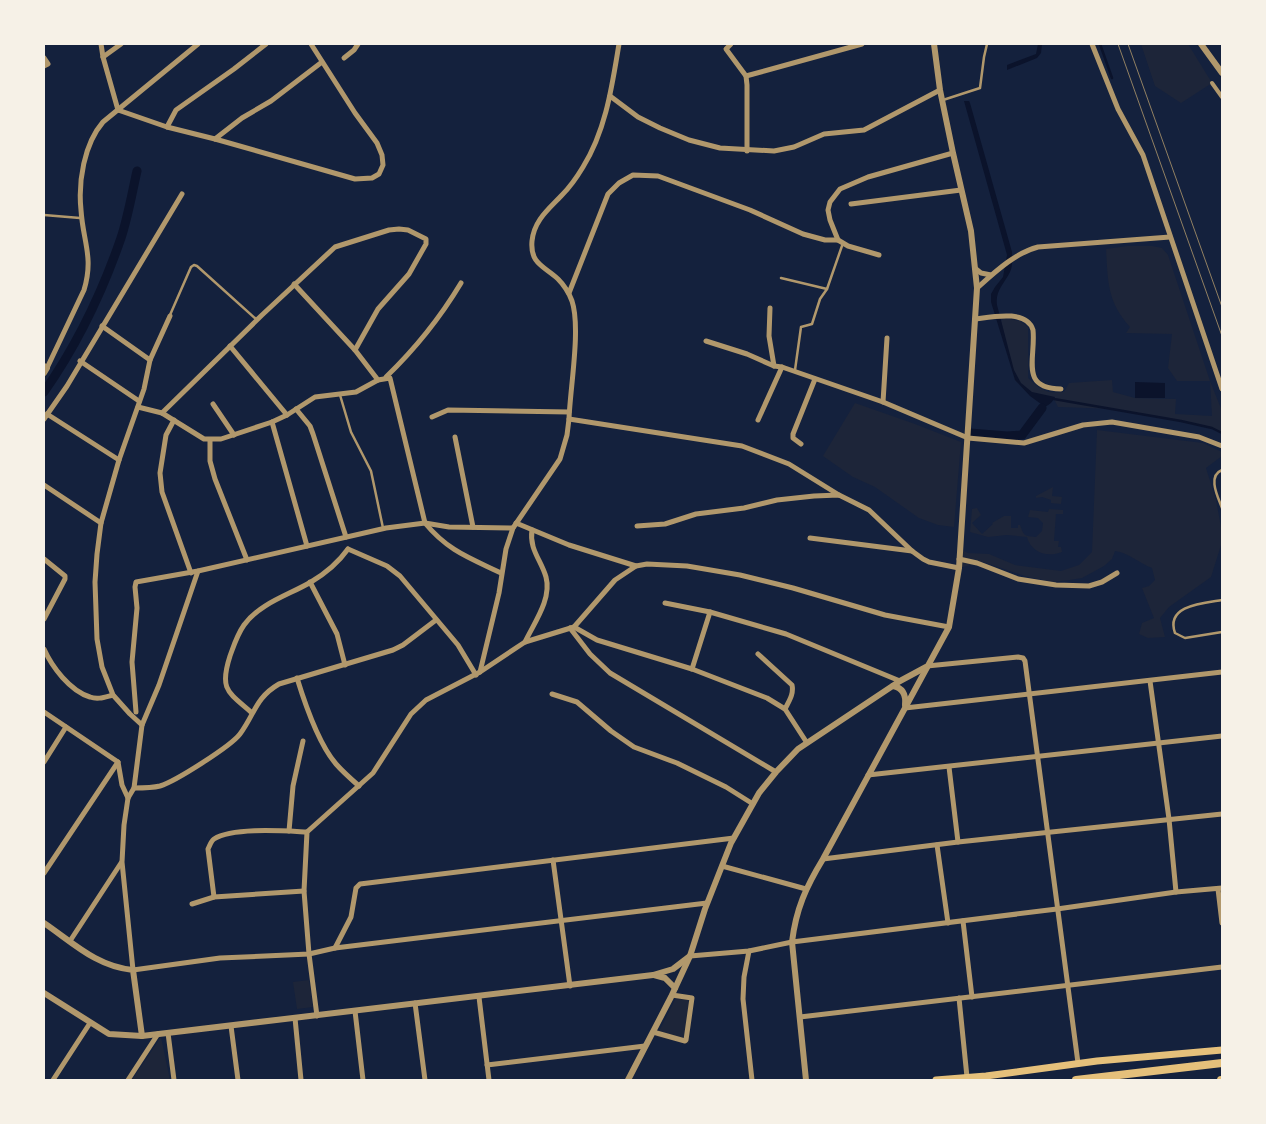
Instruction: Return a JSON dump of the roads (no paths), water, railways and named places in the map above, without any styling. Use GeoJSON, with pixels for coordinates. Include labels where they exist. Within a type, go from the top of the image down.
{"type":"FeatureCollection","features":[{"type":"Feature","properties":{"kind":"highway"},"geometry":{"type":"LineString","coordinates":[[1076,1080],[1222,1063]]}},
{"type":"Feature","properties":{"kind":"main road"},"geometry":{"type":"LineString","coordinates":[[936,1080],[967,1077],[988,1078],[1078,1063],[1222,1050]]}},
{"type":"Feature","properties":{"kind":"street"},"geometry":{"type":"LineString","coordinates":[[101,44],[118,110]]}},
{"type":"Feature","properties":{"kind":"street"},"geometry":{"type":"LineString","coordinates":[[105,55],[110,44]]}},
{"type":"Feature","properties":{"kind":"street"},"geometry":{"type":"LineString","coordinates":[[105,55],[120,44]]}},
{"type":"Feature","properties":{"kind":"street"},"geometry":{"type":"LineString","coordinates":[[45,369],[84,290],[88,277],[88,250],[82,218],[81,188],[91,142],[103,122],[198,44]]}},
{"type":"Feature","properties":{"kind":"street"},"geometry":{"type":"LineString","coordinates":[[167,127],[176,110],[266,44]]}},
{"type":"Feature","properties":{"kind":"street"},"geometry":{"type":"LineString","coordinates":[[118,110],[167,127],[356,179],[372,178],[382,170],[383,165],[382,155],[377,143],[355,113],[311,44]]}},
{"type":"Feature","properties":{"kind":"street"},"geometry":{"type":"LineString","coordinates":[[344,58],[358,44]]}},
{"type":"Feature","properties":{"kind":"street"},"geometry":{"type":"LineString","coordinates":[[478,673],[499,593],[506,548],[515,526],[560,458],[569,419],[575,323],[573,304],[569,293],[558,279],[535,260],[531,251],[532,239],[541,217],[563,194],[583,168],[601,130],[610,96],[619,44]]}},
{"type":"Feature","properties":{"kind":"street"},"geometry":{"type":"LineString","coordinates":[[731,44],[726,50],[746,76],[748,112],[747,151]]}},
{"type":"Feature","properties":{"kind":"street"},"geometry":{"type":"LineString","coordinates":[[746,76],[862,44]]}},
{"type":"Feature","properties":{"kind":"street"},"geometry":{"type":"LineString","coordinates":[[806,1080],[792,942],[799,904],[949,627],[958,568],[968,438],[974,319],[978,288],[971,231],[940,90],[934,44]]}},
{"type":"Feature","properties":{"kind":"street"},"geometry":{"type":"LineString","coordinates":[[1092,44],[1118,110],[1143,155],[1222,389]]}},
{"type":"Feature","properties":{"kind":"street"},"geometry":{"type":"LineString","coordinates":[[1201,44],[1222,73]]}},
{"type":"Feature","properties":{"kind":"street"},"geometry":{"type":"LineString","coordinates":[[44,58],[48,64],[44,66]]}},
{"type":"Feature","properties":{"kind":"street"},"geometry":{"type":"LineString","coordinates":[[215,139],[242,118],[271,101],[322,62]]}},
{"type":"Feature","properties":{"kind":"street"},"geometry":{"type":"LineString","coordinates":[[1212,83],[1222,97]]}},
{"type":"Feature","properties":{"kind":"street"},"geometry":{"type":"LineString","coordinates":[[610,96],[638,117],[689,140],[720,148],[774,151],[794,147],[824,134],[864,130],[940,90]]}},
{"type":"Feature","properties":{"kind":"street"},"geometry":{"type":"LineString","coordinates":[[841,242],[830,220],[828,210],[830,202],[840,189],[868,177],[953,153]]}},
{"type":"Feature","properties":{"kind":"street"},"geometry":{"type":"LineString","coordinates":[[569,293],[608,194],[619,183],[633,175],[658,176],[750,210],[803,234],[841,242],[879,255]]}},
{"type":"Feature","properties":{"kind":"street"},"geometry":{"type":"LineString","coordinates":[[851,204],[961,190]]}},
{"type":"Feature","properties":{"kind":"street"},"geometry":{"type":"LineString","coordinates":[[119,460],[45,417],[67,386],[80,361],[182,194]]}},
{"type":"Feature","properties":{"kind":"street"},"geometry":{"type":"LineString","coordinates":[[162,413],[328,252],[343,244],[389,230],[408,230],[426,240],[426,244],[408,274],[378,309],[354,350]]}},
{"type":"Feature","properties":{"kind":"street"},"geometry":{"type":"LineString","coordinates":[[978,288],[1019,255],[1031,249],[1045,246],[1170,237]]}},
{"type":"Feature","properties":{"kind":"street"},"geometry":{"type":"LineString","coordinates":[[976,269],[981,273],[992,275]]}},
{"type":"Feature","properties":{"kind":"street"},"geometry":{"type":"LineString","coordinates":[[138,408],[162,413],[204,439],[221,440],[272,422],[315,397],[356,392],[378,380],[388,378],[409,355],[449,303],[461,283]]}},
{"type":"Feature","properties":{"kind":"street"},"geometry":{"type":"LineString","coordinates":[[294,284],[354,350],[378,380]]}},
{"type":"Feature","properties":{"kind":"street"},"geometry":{"type":"LineString","coordinates":[[770,308],[769,336],[774,366]]}},
{"type":"Feature","properties":{"kind":"street"},"geometry":{"type":"LineString","coordinates":[[142,725],[113,695],[102,667],[98,639],[95,582],[101,522],[119,460],[144,389],[150,360],[170,316]]}},
{"type":"Feature","properties":{"kind":"street"},"geometry":{"type":"LineString","coordinates":[[974,319],[1021,317],[1032,325],[1034,336],[1034,377],[1041,386],[1050,389],[1061,389]]}},
{"type":"Feature","properties":{"kind":"street"},"geometry":{"type":"LineString","coordinates":[[102,326],[150,360]]}},
{"type":"Feature","properties":{"kind":"street"},"geometry":{"type":"LineString","coordinates":[[883,402],[887,338]]}},
{"type":"Feature","properties":{"kind":"street"},"geometry":{"type":"LineString","coordinates":[[706,342],[747,354],[774,366],[782,367],[883,402],[968,438],[1024,443],[1083,425],[1112,422],[1199,437],[1222,446]]}},
{"type":"Feature","properties":{"kind":"street"},"geometry":{"type":"LineString","coordinates":[[230,346],[287,415]]}},
{"type":"Feature","properties":{"kind":"street"},"geometry":{"type":"LineString","coordinates":[[80,361],[140,400]]}},
{"type":"Feature","properties":{"kind":"street"},"geometry":{"type":"LineString","coordinates":[[758,420],[782,367]]}},
{"type":"Feature","properties":{"kind":"street"},"geometry":{"type":"LineString","coordinates":[[388,378],[425,523],[450,548],[502,573]]}},
{"type":"Feature","properties":{"kind":"street"},"geometry":{"type":"LineString","coordinates":[[801,444],[793,438],[793,434],[815,379]]}},
{"type":"Feature","properties":{"kind":"street"},"geometry":{"type":"LineString","coordinates":[[213,404],[234,436]]}},
{"type":"Feature","properties":{"kind":"street"},"geometry":{"type":"LineString","coordinates":[[296,409],[310,426],[313,434],[348,549]]}},
{"type":"Feature","properties":{"kind":"street"},"geometry":{"type":"LineString","coordinates":[[432,417],[448,410],[569,412]]}},
{"type":"Feature","properties":{"kind":"street"},"geometry":{"type":"LineString","coordinates":[[569,419],[742,446],[789,464],[839,495],[869,510],[912,551],[930,562],[958,568]]}},
{"type":"Feature","properties":{"kind":"street"},"geometry":{"type":"LineString","coordinates":[[174,420],[166,435],[160,473],[162,492],[191,573]]}},
{"type":"Feature","properties":{"kind":"street"},"geometry":{"type":"LineString","coordinates":[[272,422],[307,546]]}},
{"type":"Feature","properties":{"kind":"street"},"geometry":{"type":"LineString","coordinates":[[455,438],[473,527]]}},
{"type":"Feature","properties":{"kind":"street"},"geometry":{"type":"LineString","coordinates":[[210,440],[210,462],[215,479],[246,560]]}},
{"type":"Feature","properties":{"kind":"street"},"geometry":{"type":"LineString","coordinates":[[44,485],[101,522]]}},
{"type":"Feature","properties":{"kind":"street"},"geometry":{"type":"LineString","coordinates":[[637,526],[665,524],[696,514],[744,508],[792,498],[839,495]]}},
{"type":"Feature","properties":{"kind":"street"},"geometry":{"type":"LineString","coordinates":[[136,712],[132,662],[137,608],[136,582],[191,573],[383,528],[425,523],[450,527],[515,526],[532,530],[569,545],[636,566]]}},
{"type":"Feature","properties":{"kind":"street"},"geometry":{"type":"LineString","coordinates":[[525,642],[543,606],[547,586],[546,578],[532,548],[532,530]]}},
{"type":"Feature","properties":{"kind":"street"},"geometry":{"type":"LineString","coordinates":[[810,538],[912,551]]}},
{"type":"Feature","properties":{"kind":"street"},"geometry":{"type":"LineString","coordinates":[[252,713],[230,693],[225,682],[226,669],[235,640],[245,624],[260,609],[331,569],[348,549]]}},
{"type":"Feature","properties":{"kind":"street"},"geometry":{"type":"LineString","coordinates":[[348,549],[387,566],[400,576],[458,645],[478,673]]}},
{"type":"Feature","properties":{"kind":"street"},"geometry":{"type":"LineString","coordinates":[[959,558],[1018,579],[1056,585],[1089,586],[1102,582],[1117,573]]}},
{"type":"Feature","properties":{"kind":"street"},"geometry":{"type":"LineString","coordinates":[[44,559],[64,573],[65,579],[44,619]]}},
{"type":"Feature","properties":{"kind":"street"},"geometry":{"type":"LineString","coordinates":[[214,897],[208,849],[214,839],[234,833],[307,832],[373,773],[411,714],[426,700],[478,673],[525,642],[572,628],[608,586],[636,566],[647,564],[687,566],[740,575],[793,588],[885,615],[949,627]]}},
{"type":"Feature","properties":{"kind":"street"},"geometry":{"type":"LineString","coordinates":[[142,1036],[122,862],[124,824],[128,798],[134,788],[142,725],[198,571]]}},
{"type":"Feature","properties":{"kind":"street"},"geometry":{"type":"LineString","coordinates":[[310,582],[337,634],[345,665]]}},
{"type":"Feature","properties":{"kind":"street"},"geometry":{"type":"LineString","coordinates":[[665,603],[710,612],[786,634],[900,681]]}},
{"type":"Feature","properties":{"kind":"street"},"geometry":{"type":"LineString","coordinates":[[692,669],[710,612]]}},
{"type":"Feature","properties":{"kind":"street"},"geometry":{"type":"LineString","coordinates":[[134,788],[153,788],[170,782],[230,745],[241,733],[259,700],[270,689],[296,678],[356,662],[398,647],[436,620]]}},
{"type":"Feature","properties":{"kind":"street"},"geometry":{"type":"LineString","coordinates":[[572,628],[597,640],[692,669],[767,698],[785,709],[807,743]]}},
{"type":"Feature","properties":{"kind":"street"},"geometry":{"type":"LineString","coordinates":[[572,628],[590,654],[610,673],[776,772]]}},
{"type":"Feature","properties":{"kind":"street"},"geometry":{"type":"LineString","coordinates":[[44,649],[51,662],[68,683],[80,692],[97,698],[113,695]]}},
{"type":"Feature","properties":{"kind":"street"},"geometry":{"type":"LineString","coordinates":[[758,654],[792,685],[792,696],[785,709]]}},
{"type":"Feature","properties":{"kind":"street"},"geometry":{"type":"LineString","coordinates":[[628,1080],[690,956],[707,903],[734,838],[776,772],[793,754],[807,743],[900,681],[927,666],[1018,657],[1025,660],[1078,1063]]}},
{"type":"Feature","properties":{"kind":"street"},"geometry":{"type":"LineString","coordinates":[[905,708],[1222,672]]}},
{"type":"Feature","properties":{"kind":"street"},"geometry":{"type":"LineString","coordinates":[[296,678],[316,731],[335,763],[358,786]]}},
{"type":"Feature","properties":{"kind":"street"},"geometry":{"type":"LineString","coordinates":[[1150,681],[1169,819],[1176,892]]}},
{"type":"Feature","properties":{"kind":"street"},"geometry":{"type":"LineString","coordinates":[[893,686],[902,690],[906,696],[905,708]]}},
{"type":"Feature","properties":{"kind":"street"},"geometry":{"type":"LineString","coordinates":[[552,694],[577,702],[611,731],[634,747],[677,763],[726,787],[754,804]]}},
{"type":"Feature","properties":{"kind":"street"},"geometry":{"type":"LineString","coordinates":[[44,712],[118,762],[122,785],[128,798]]}},
{"type":"Feature","properties":{"kind":"street"},"geometry":{"type":"LineString","coordinates":[[44,762],[66,727]]}},
{"type":"Feature","properties":{"kind":"street"},"geometry":{"type":"LineString","coordinates":[[868,775],[1222,736]]}},
{"type":"Feature","properties":{"kind":"street"},"geometry":{"type":"LineString","coordinates":[[290,832],[293,786],[303,741]]}},
{"type":"Feature","properties":{"kind":"street"},"geometry":{"type":"LineString","coordinates":[[44,873],[118,762]]}},
{"type":"Feature","properties":{"kind":"street"},"geometry":{"type":"LineString","coordinates":[[949,767],[958,842]]}},
{"type":"Feature","properties":{"kind":"street"},"geometry":{"type":"LineString","coordinates":[[823,858],[1222,814]]}},
{"type":"Feature","properties":{"kind":"street"},"geometry":{"type":"LineString","coordinates":[[307,832],[304,891],[309,954],[317,1016]]}},
{"type":"Feature","properties":{"kind":"street"},"geometry":{"type":"LineString","coordinates":[[335,948],[350,917],[356,888],[360,884],[734,838]]}},
{"type":"Feature","properties":{"kind":"street"},"geometry":{"type":"LineString","coordinates":[[937,845],[948,923]]}},
{"type":"Feature","properties":{"kind":"street"},"geometry":{"type":"LineString","coordinates":[[553,860],[570,986]]}},
{"type":"Feature","properties":{"kind":"street"},"geometry":{"type":"LineString","coordinates":[[70,941],[122,862]]}},
{"type":"Feature","properties":{"kind":"street"},"geometry":{"type":"LineString","coordinates":[[722,866],[806,889]]}},
{"type":"Feature","properties":{"kind":"street"},"geometry":{"type":"LineString","coordinates":[[44,993],[109,1034],[142,1036],[653,975],[673,970],[690,956],[750,951],[792,942],[1057,910],[1176,892],[1220,888],[1222,923]]}},
{"type":"Feature","properties":{"kind":"street"},"geometry":{"type":"LineString","coordinates":[[192,904],[214,897],[304,891]]}},
{"type":"Feature","properties":{"kind":"street"},"geometry":{"type":"LineString","coordinates":[[44,923],[100,962],[119,969],[133,970],[220,958],[309,954],[335,948],[707,903]]}},
{"type":"Feature","properties":{"kind":"street"},"geometry":{"type":"LineString","coordinates":[[963,921],[972,997]]}},
{"type":"Feature","properties":{"kind":"street"},"geometry":{"type":"LineString","coordinates":[[750,951],[744,977],[743,999],[752,1080]]}},
{"type":"Feature","properties":{"kind":"street"},"geometry":{"type":"LineString","coordinates":[[800,1017],[1067,987],[1222,967]]}},
{"type":"Feature","properties":{"kind":"street"},"geometry":{"type":"LineString","coordinates":[[653,975],[669,981],[675,988]]}},
{"type":"Feature","properties":{"kind":"street"},"geometry":{"type":"LineString","coordinates":[[652,1032],[686,1040],[692,998],[672,995]]}},
{"type":"Feature","properties":{"kind":"street"},"geometry":{"type":"LineString","coordinates":[[479,996],[489,1080]]}},
{"type":"Feature","properties":{"kind":"street"},"geometry":{"type":"LineString","coordinates":[[959,998],[967,1077]]}},
{"type":"Feature","properties":{"kind":"street"},"geometry":{"type":"LineString","coordinates":[[415,1003],[426,1080]]}},
{"type":"Feature","properties":{"kind":"street"},"geometry":{"type":"LineString","coordinates":[[355,1011],[363,1080]]}},
{"type":"Feature","properties":{"kind":"street"},"geometry":{"type":"LineString","coordinates":[[294,1018],[301,1080]]}},
{"type":"Feature","properties":{"kind":"street"},"geometry":{"type":"LineString","coordinates":[[53,1080],[90,1022]]}},
{"type":"Feature","properties":{"kind":"street"},"geometry":{"type":"LineString","coordinates":[[231,1026],[238,1080]]}},
{"type":"Feature","properties":{"kind":"street"},"geometry":{"type":"LineString","coordinates":[[168,1033],[174,1080]]}},
{"type":"Feature","properties":{"kind":"street"},"geometry":{"type":"LineString","coordinates":[[128,1080],[158,1034]]}},
{"type":"Feature","properties":{"kind":"street"},"geometry":{"type":"LineString","coordinates":[[487,1065],[645,1046]]}},
{"type":"Feature","properties":{"kind":"lane"},"geometry":{"type":"LineString","coordinates":[[943,100],[980,88],[987,44]]}},
{"type":"Feature","properties":{"kind":"lane"},"geometry":{"type":"LineString","coordinates":[[44,215],[82,218]]}},
{"type":"Feature","properties":{"kind":"lane"},"geometry":{"type":"LineString","coordinates":[[794,372],[801,327],[812,324],[820,299],[827,289],[841,242]]}},
{"type":"Feature","properties":{"kind":"lane"},"geometry":{"type":"LineString","coordinates":[[170,316],[191,267],[194,265],[257,320]]}},
{"type":"Feature","properties":{"kind":"lane"},"geometry":{"type":"LineString","coordinates":[[781,278],[827,289]]}},
{"type":"Feature","properties":{"kind":"lane"},"geometry":{"type":"LineString","coordinates":[[340,394],[351,432],[371,471],[383,528]]}},
{"type":"Feature","properties":{"kind":"lane"},"geometry":{"type":"LineString","coordinates":[[1222,470],[1217,472],[1214,484],[1222,508]]}},
{"type":"Feature","properties":{"kind":"lane"},"geometry":{"type":"LineString","coordinates":[[1222,600],[1192,605],[1179,612],[1174,619],[1172,627],[1174,633],[1185,638],[1222,632]]}},
{"type":"Feature","properties":{"kind":"waterway"},"geometry":{"type":"LineString","coordinates":[[1100,44],[1112,78]]}},
{"type":"Feature","properties":{"kind":"waterway"},"geometry":{"type":"LineString","coordinates":[[44,392],[78,337],[106,279],[128,213],[137,171]]}},
{"type":"Feature","properties":{"kind":"waterway"},"geometry":{"type":"LineString","coordinates":[[1054,399],[1181,421],[1212,428],[1222,433]]}},
{"type":"Feature","properties":{"kind":"waterway"},"geometry":{"type":"LineString","coordinates":[[970,433],[1007,436],[1022,435],[1042,408]]}},
{"type":"Feature","properties":{"kind":"tram line"},"geometry":{"type":"LineString","coordinates":[[1118,44],[1222,336]]}},
{"type":"Feature","properties":{"kind":"tram line"},"geometry":{"type":"LineString","coordinates":[[1128,44],[1222,307]]}}]}
